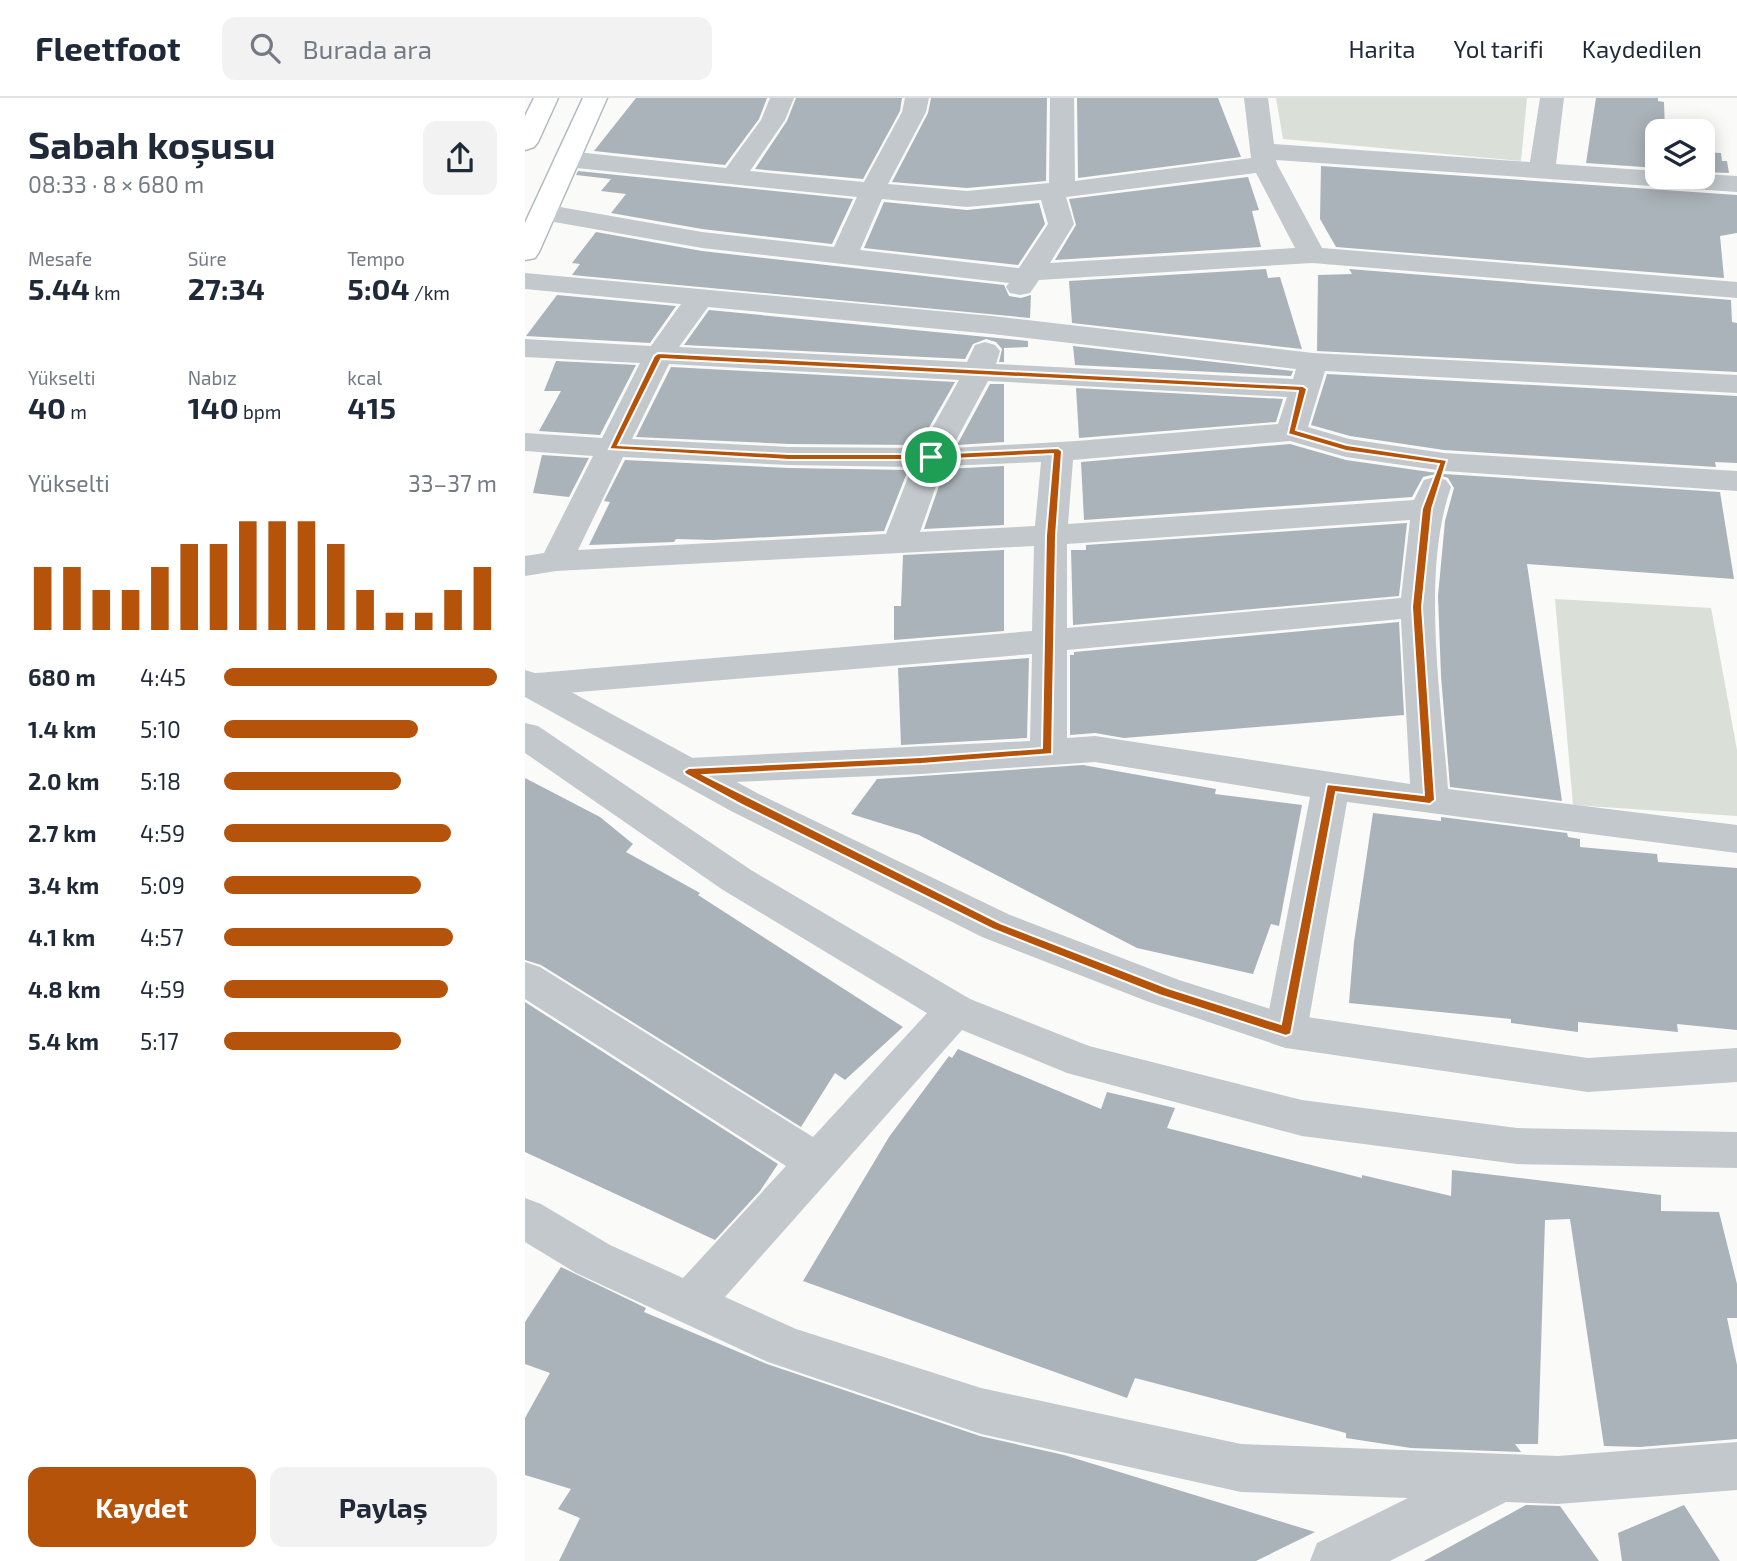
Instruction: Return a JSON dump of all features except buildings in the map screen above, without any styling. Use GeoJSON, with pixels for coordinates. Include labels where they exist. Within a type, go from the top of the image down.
{"type":"FeatureCollection","features":[{"type":"Feature","properties":{"kind":"main road"},"geometry":{"type":"LineString","coordinates":[[525,142],[547,98]]}},
{"type":"Feature","properties":{"kind":"main road"},"geometry":{"type":"LineString","coordinates":[[525,252],[595,98]]}},
{"type":"Feature","properties":{"kind":"street"},"geometry":{"type":"LineString","coordinates":[[734,176],[773,120],[782,98]]}},
{"type":"Feature","properties":{"kind":"street"},"geometry":{"type":"LineString","coordinates":[[843,257],[872,190],[914,112],[917,98]]}},
{"type":"Feature","properties":{"kind":"street"},"geometry":{"type":"LineString","coordinates":[[899,544],[931,457],[978,373],[992,326],[1061,224],[1056,190],[1062,98]]}},
{"type":"Feature","properties":{"kind":"street"},"geometry":{"type":"LineString","coordinates":[[1256,98],[1263,157],[1313,255]]}},
{"type":"Feature","properties":{"kind":"street"},"geometry":{"type":"LineString","coordinates":[[1542,170],[1552,98]]}},
{"type":"Feature","properties":{"kind":"street"},"geometry":{"type":"LineString","coordinates":[[567,159],[967,199],[1056,190],[1263,157],[1542,170],[1737,184]]}},
{"type":"Feature","properties":{"kind":"street"},"geometry":{"type":"LineString","coordinates":[[543,212],[702,240],[1028,275],[1313,255],[1737,290]]}},
{"type":"Feature","properties":{"kind":"street"},"geometry":{"type":"LineString","coordinates":[[525,281],[992,326],[1308,376]]}},
{"type":"Feature","properties":{"kind":"street"},"geometry":{"type":"LineString","coordinates":[[540,564],[612,447],[658,356],[701,297]]}},
{"type":"Feature","properties":{"kind":"street"},"geometry":{"type":"LineString","coordinates":[[525,348],[978,373],[1737,384]]}},
{"type":"Feature","properties":{"kind":"street"},"geometry":{"type":"LineString","coordinates":[[1291,432],[1308,376]]}},
{"type":"Feature","properties":{"kind":"street"},"geometry":{"type":"LineString","coordinates":[[525,442],[789,457],[931,457],[1058,451],[1291,432],[1346,448],[1444,462],[1737,481]]}},
{"type":"Feature","properties":{"kind":"street"},"geometry":{"type":"LineString","coordinates":[[1048,751],[1051,536],[1058,451]]}},
{"type":"Feature","properties":{"kind":"street"},"geometry":{"type":"LineString","coordinates":[[1430,800],[1417,607],[1427,509],[1444,462]]}},
{"type":"Feature","properties":{"kind":"street"},"geometry":{"type":"LineString","coordinates":[[540,564],[1051,536],[1427,509]]}},
{"type":"Feature","properties":{"kind":"street"},"geometry":{"type":"LineString","coordinates":[[528,683],[1049,641],[1417,607]]}},
{"type":"Feature","properties":{"kind":"street"},"geometry":{"type":"LineString","coordinates":[[528,683],[744,802],[996,926],[1164,991],[1286,1031],[1588,1075],[1737,1065]]}},
{"type":"Feature","properties":{"kind":"street"},"geometry":{"type":"LineString","coordinates":[[525,735],[737,880],[954,1010],[1081,1060],[1302,1118],[1517,1146],[1737,1150]]}},
{"type":"Feature","properties":{"kind":"street"},"geometry":{"type":"LineString","coordinates":[[689,771],[921,761],[1095,749],[1331,787],[1737,839]]}},
{"type":"Feature","properties":{"kind":"street"},"geometry":{"type":"LineString","coordinates":[[1286,1031],[1331,787]]}},
{"type":"Feature","properties":{"kind":"street"},"geometry":{"type":"LineString","coordinates":[[525,978],[818,1163]]}},
{"type":"Feature","properties":{"kind":"street"},"geometry":{"type":"LineString","coordinates":[[689,1303],[954,1010]]}},
{"type":"Feature","properties":{"kind":"street"},"geometry":{"type":"LineString","coordinates":[[525,1217],[593,1259],[785,1347],[981,1411],[1241,1468],[1558,1480],[1737,1466]]}},
{"type":"Feature","properties":{"kind":"street"},"geometry":{"type":"LineString","coordinates":[[1336,1561],[1503,1478]]}},
{"type":"Feature","properties":{"kind":"shaded area"},"geometry":{"type":"Polygon","coordinates":[[[1276,98],[1527,98],[1521,161],[1283,139],[1276,98]]]}},
{"type":"Feature","properties":{"kind":"shaded area"},"geometry":{"type":"Polygon","coordinates":[[[1555,599],[1711,608],[1737,750],[1737,816],[1573,805],[1555,599]]]}},
{"type":"Feature","properties":{"kind":"route"},"geometry":{"type":"LineString","coordinates":[[658,356],[1303,389],[1291,432],[1346,448],[1444,462],[1427,509],[1417,607],[1430,800],[1331,787],[1286,1031],[1164,991],[996,926],[744,802],[689,771],[921,761],[1048,751],[1051,536],[1058,451],[931,457],[789,457],[612,447],[658,356]]}}]}
